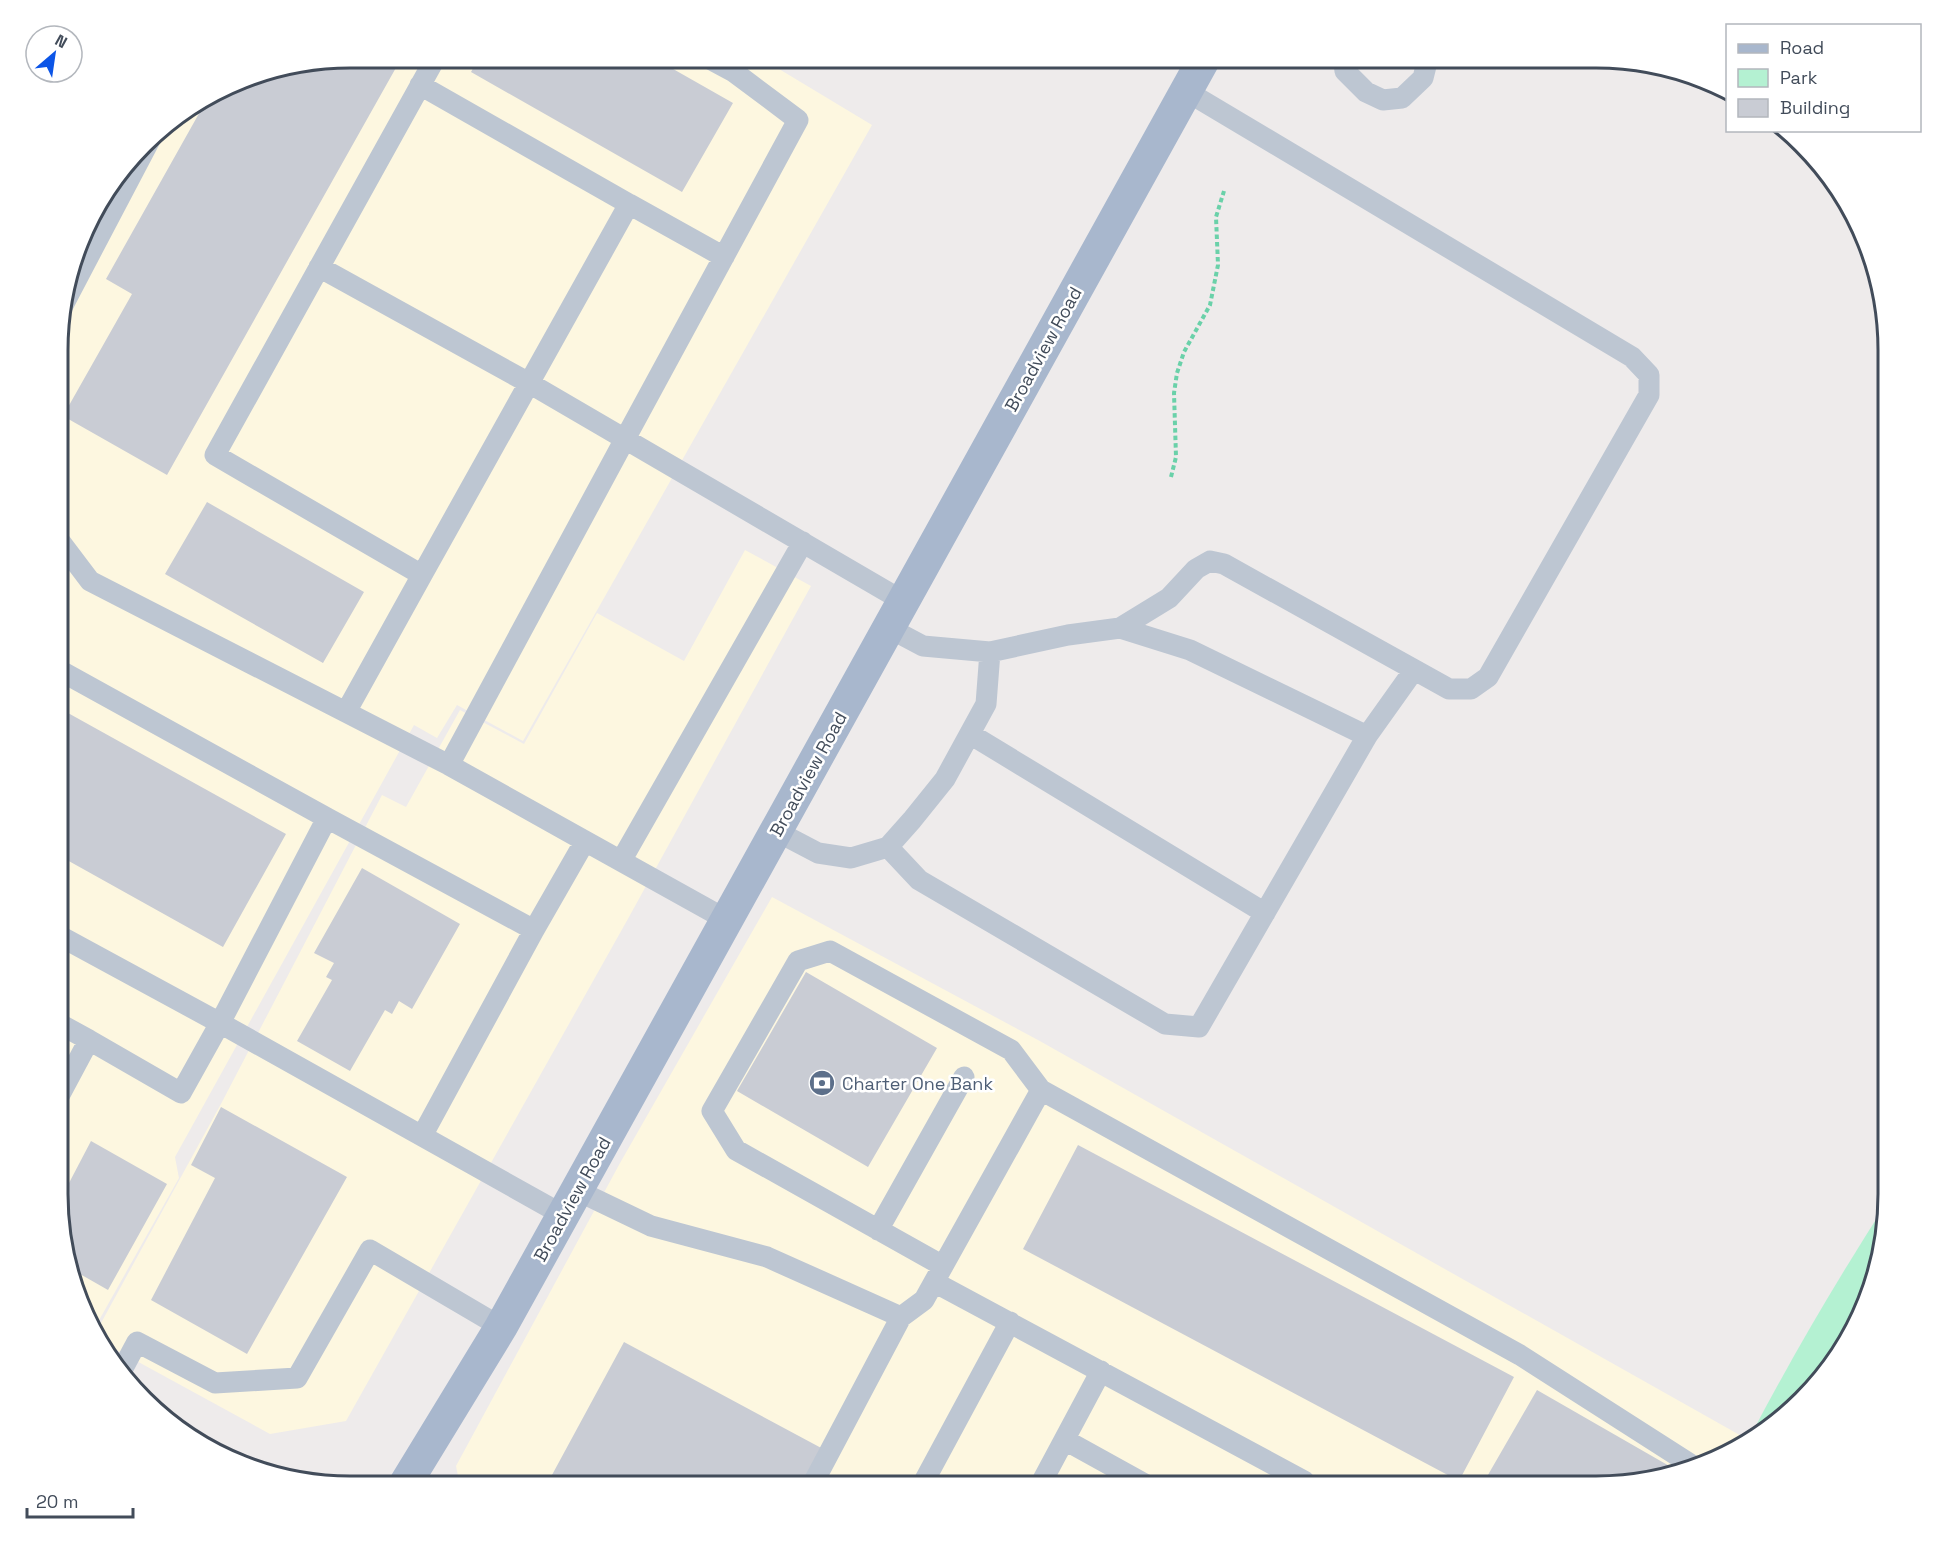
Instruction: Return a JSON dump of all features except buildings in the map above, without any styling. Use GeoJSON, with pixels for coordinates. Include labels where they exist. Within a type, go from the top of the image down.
{"type":"FeatureCollection","features":[{"type":"Feature","properties":{"kind":"main road","name":"Broadview Road"},"geometry":{"type":"LineString","coordinates":[[410,1476],[501,1327],[1199,68]]}},
{"type":"Feature","properties":{"kind":"lane"},"geometry":{"type":"LineString","coordinates":[[422,575],[215,455],[430,68]]}},
{"type":"Feature","properties":{"kind":"lane"},"geometry":{"type":"LineString","coordinates":[[449,765],[798,120],[727,68]]}},
{"type":"Feature","properties":{"kind":"lane"},"geometry":{"type":"LineString","coordinates":[[1345,68],[1366,92],[1383,100],[1402,98],[1423,78],[1425,68]]}},
{"type":"Feature","properties":{"kind":"lane"},"geometry":{"type":"LineString","coordinates":[[420,85],[724,257]]}},
{"type":"Feature","properties":{"kind":"lane"},"geometry":{"type":"LineString","coordinates":[[319,267],[529,383],[803,543],[896,614],[923,646],[990,652],[1068,635],[1120,628],[1169,598],[1196,569],[1210,561],[1224,564],[1449,689],[1471,689],[1488,677],[1649,394],[1649,375],[1632,357],[1186,91]]}},
{"type":"Feature","properties":{"kind":"lane"},"geometry":{"type":"LineString","coordinates":[[76,281],[139,161]]}},
{"type":"Feature","properties":{"kind":"lane"},"geometry":{"type":"LineString","coordinates":[[346,712],[629,204]]}},
{"type":"Feature","properties":{"kind":"lane"},"geometry":{"type":"LineString","coordinates":[[621,861],[803,543]]}},
{"type":"Feature","properties":{"kind":"lane"},"geometry":{"type":"LineString","coordinates":[[68,552],[90,581],[449,765],[727,920]]}},
{"type":"Feature","properties":{"kind":"lane"},"geometry":{"type":"LineString","coordinates":[[1120,628],[1190,650],[1367,736]]}},
{"type":"Feature","properties":{"kind":"lane"},"geometry":{"type":"LineString","coordinates":[[776,831],[818,853],[851,858],[888,847],[945,779],[970,735],[986,704],[990,652]]}},
{"type":"Feature","properties":{"kind":"lane"},"geometry":{"type":"LineString","coordinates":[[888,847],[920,880],[1165,1024],[1199,1027],[1367,736],[1414,670]]}},
{"type":"Feature","properties":{"kind":"lane"},"geometry":{"type":"LineString","coordinates":[[68,675],[534,930]]}},
{"type":"Feature","properties":{"kind":"lane"},"geometry":{"type":"LineString","coordinates":[[970,735],[1264,913]]}},
{"type":"Feature","properties":{"kind":"lane"},"geometry":{"type":"LineString","coordinates":[[68,1028],[181,1093],[327,818]]}},
{"type":"Feature","properties":{"kind":"lane"},"geometry":{"type":"LineString","coordinates":[[422,1136],[585,841]]}},
{"type":"Feature","properties":{"kind":"lane"},"geometry":{"type":"LineString","coordinates":[[68,940],[422,1136],[569,1202],[767,1257],[901,1317]]}},
{"type":"Feature","properties":{"kind":"lane"},"geometry":{"type":"LineString","coordinates":[[1295,1476],[1010,1322],[878,1230],[736,1150],[712,1111],[798,961],[830,951],[1011,1050],[1041,1090],[1520,1355],[1687,1462]]}},
{"type":"Feature","properties":{"kind":"lane"},"geometry":{"type":"LineString","coordinates":[[68,1079],[89,1040]]}},
{"type":"Feature","properties":{"kind":"lane"},"geometry":{"type":"LineString","coordinates":[[878,1230],[964,1077]]}},
{"type":"Feature","properties":{"kind":"lane"},"geometry":{"type":"LineString","coordinates":[[817,1476],[901,1317],[924,1300],[1041,1090]]}},
{"type":"Feature","properties":{"kind":"lane"},"geometry":{"type":"LineString","coordinates":[[125,1365],[137,1342],[215,1383],[297,1378],[370,1250],[501,1327]]}},
{"type":"Feature","properties":{"kind":"lane"},"geometry":{"type":"LineString","coordinates":[[927,1476],[1010,1322]]}},
{"type":"Feature","properties":{"kind":"lane"},"geometry":{"type":"LineString","coordinates":[[1045,1476],[1101,1371]]}},
{"type":"Feature","properties":{"kind":"lane"},"geometry":{"type":"LineString","coordinates":[[1065,1440],[1130,1476]]}},
{"type":"Feature","properties":{"kind":"path"},"geometry":{"type":"LineString","coordinates":[[1171,477],[1176,457],[1174,393],[1177,373],[1184,352],[1210,305],[1218,265],[1216,217],[1224,191]]}},
{"type":"Feature","properties":{"kind":"shaded area"},"geometry":{"type":"Polygon","coordinates":[[[331,68],[777,68],[872,125],[523,741],[457,705],[437,738],[414,725],[175,1157],[179,1178],[98,1322],[77,1268],[68,1213],[68,331],[73,294],[82,259],[105,208],[137,163],[163,137],[193,115],[241,89],[294,73],[331,68]]]}},
{"type":"Feature","properties":{"kind":"shaded area"},"geometry":{"type":"Polygon","coordinates":[[[745,550],[811,586],[629,917],[346,1421],[270,1434],[113,1348],[100,1325],[222,1102],[382,795],[406,807],[460,710],[524,744],[597,613],[684,661],[745,550]]]}},
{"type":"Feature","properties":{"kind":"shaded area"},"geometry":{"type":"Polygon","coordinates":[[[772,897],[1038,1040],[1741,1436],[1686,1462],[1651,1471],[1614,1476],[458,1476],[456,1466],[620,1163],[772,897]]]}},
{"type":"Feature","properties":{"kind":"green space"},"geometry":{"type":"Polygon","coordinates":[[[1876,1219],[1872,1250],[1863,1285],[1840,1336],[1808,1381],[1782,1407],[1756,1426],[1817,1316],[1876,1219]]]}},
{"type":"Feature","properties":{"kind":"place","name":"Charter One Bank"},"geometry":{"type":"Point","coordinates":[822,1083]}}]}
